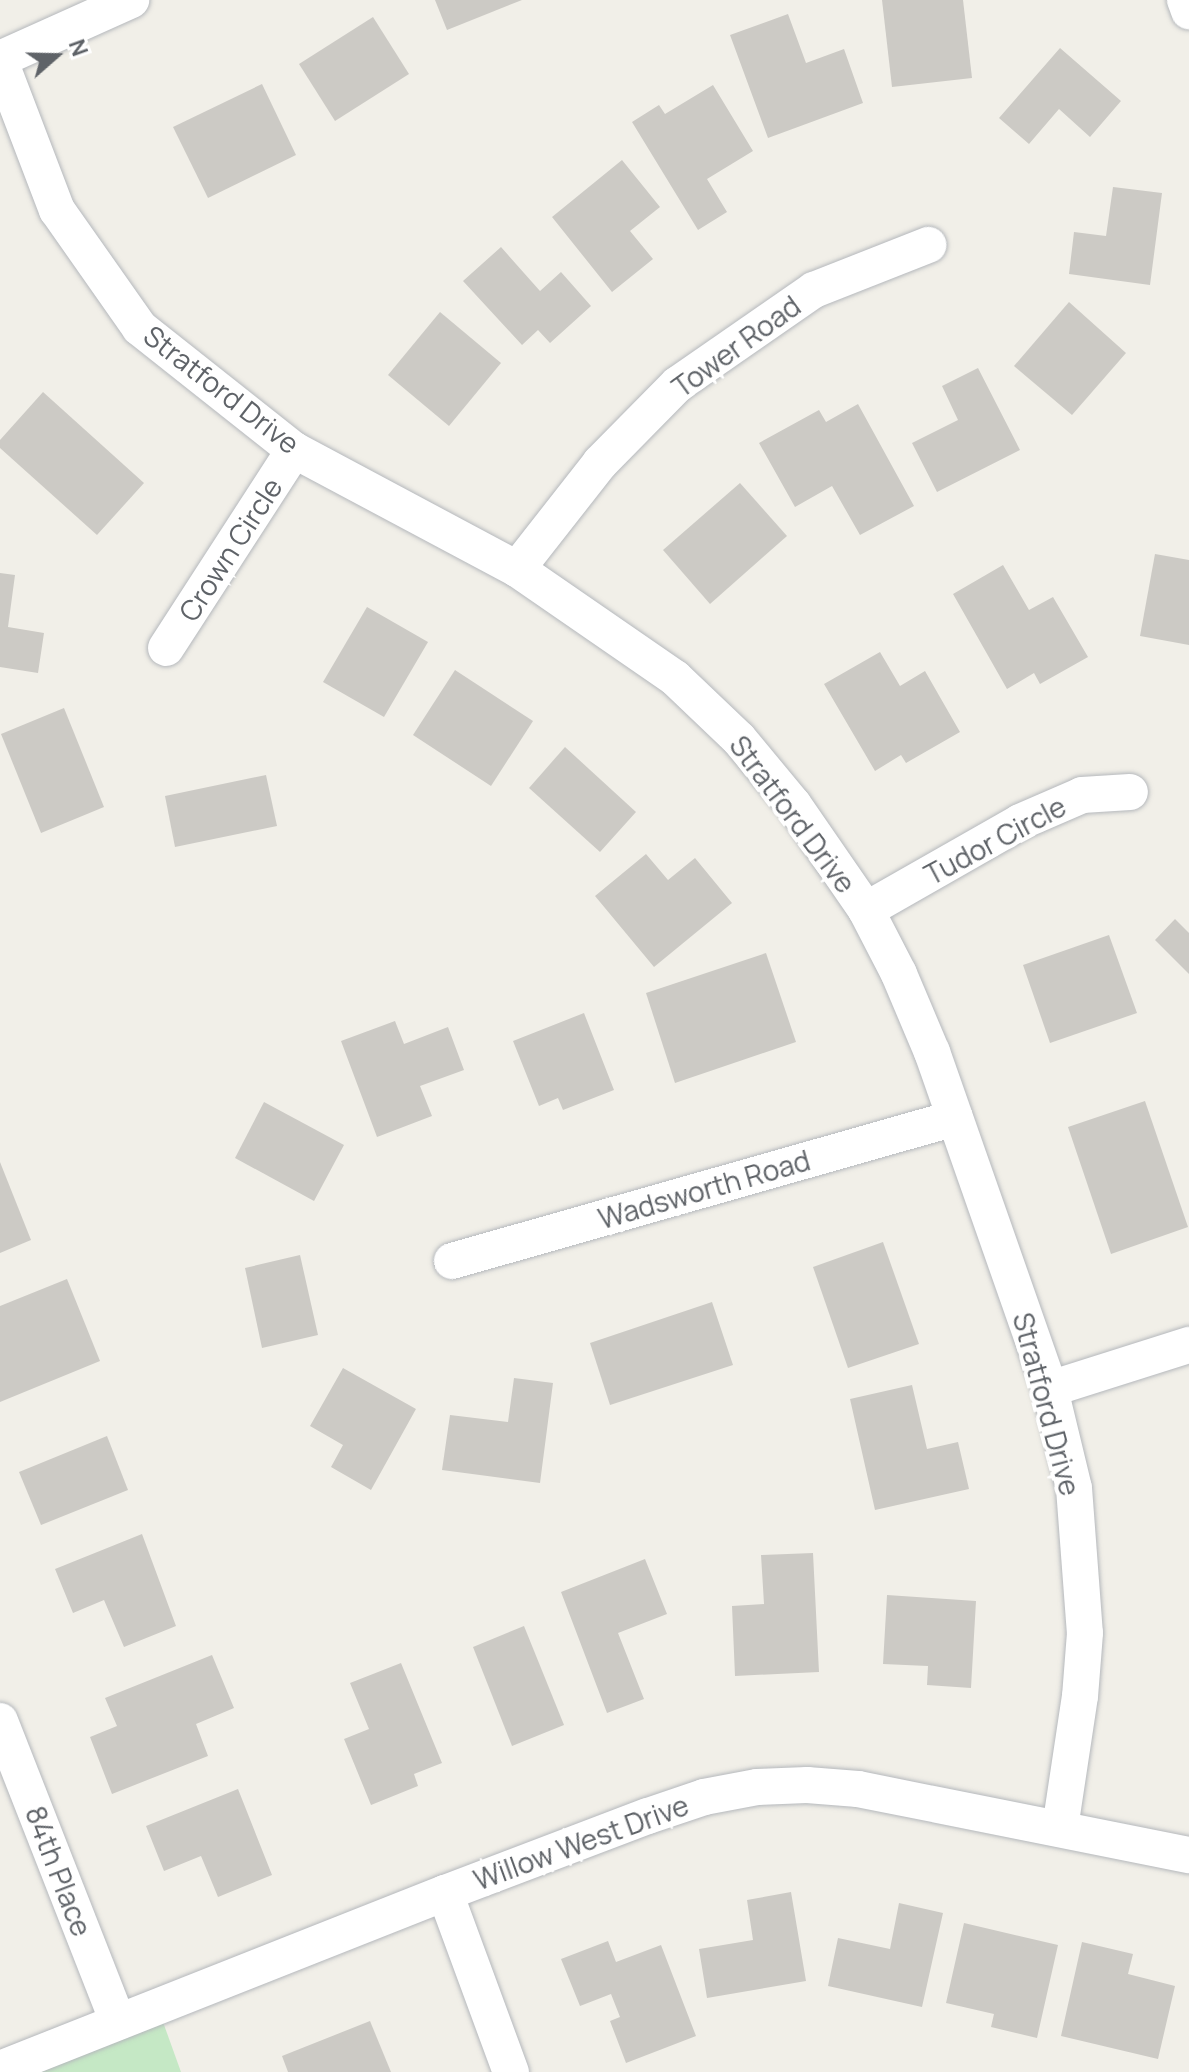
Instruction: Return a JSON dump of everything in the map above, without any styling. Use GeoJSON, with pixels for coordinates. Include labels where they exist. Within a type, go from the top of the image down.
{"type":"FeatureCollection","features":[{"type":"Feature","properties":{"kind":"street"},"geometry":{"type":"LineString","coordinates":[[0,60],[131,0]]}},
{"type":"Feature","properties":{"kind":"street"},"geometry":{"type":"LineString","coordinates":[[1185,0],[1189,11]]}},
{"type":"Feature","properties":{"kind":"street","name":"Stratford Drive"},"geometry":{"type":"LineString","coordinates":[[0,60],[57,210],[140,328],[294,450],[517,569],[675,678],[739,739],[793,804],[866,910],[899,974],[955,1118],[1050,1389],[1074,1488],[1085,1633],[1080,1696],[1060,1828]]}},
{"type":"Feature","properties":{"kind":"street","name":"Tower Road"},"geometry":{"type":"LineString","coordinates":[[517,569],[600,463],[678,384],[814,290],[928,245]]}},
{"type":"Feature","properties":{"kind":"street","name":"Crown Circle"},"geometry":{"type":"LineString","coordinates":[[166,648],[294,450]]}},
{"type":"Feature","properties":{"kind":"street","name":"Tudor Circle"},"geometry":{"type":"LineString","coordinates":[[866,910],[1020,822],[1082,795],[1130,792]]}},
{"type":"Feature","properties":{"kind":"street","name":"Wadsworth Road"},"geometry":{"type":"LineString","coordinates":[[452,1261],[955,1118]]}},
{"type":"Feature","properties":{"kind":"street"},"geometry":{"type":"LineString","coordinates":[[1050,1389],[1189,1345]]}},
{"type":"Feature","properties":{"kind":"street","name":"84th Place"},"geometry":{"type":"LineString","coordinates":[[0,1721],[118,2022]]}},
{"type":"Feature","properties":{"kind":"street","name":"Willow West Drive"},"geometry":{"type":"LineString","coordinates":[[0,2069],[445,1893],[704,1797],[757,1787],[807,1785],[858,1789],[1189,1855]]}},
{"type":"Feature","properties":{"kind":"street"},"geometry":{"type":"LineString","coordinates":[[445,1893],[511,2072]]}},
{"type":"Feature","properties":{"kind":"green space"},"geometry":{"type":"Polygon","coordinates":[[[163,2022],[181,2072],[39,2072],[163,2022]]]}},
{"type":"Feature","properties":{"kind":"building"},"geometry":{"type":"Polygon","coordinates":[[[435,0],[522,0],[447,30],[435,0]]]}},
{"type":"Feature","properties":{"kind":"building"},"geometry":{"type":"Polygon","coordinates":[[[882,0],[963,0],[972,78],[892,87],[882,0]]]}},
{"type":"Feature","properties":{"kind":"building"},"geometry":{"type":"Polygon","coordinates":[[[788,14],[806,63],[844,49],[863,103],[768,138],[730,35],[788,14]]]}},
{"type":"Feature","properties":{"kind":"building"},"geometry":{"type":"Polygon","coordinates":[[[373,17],[409,74],[335,121],[299,64],[373,17]]]}},
{"type":"Feature","properties":{"kind":"building"},"geometry":{"type":"Polygon","coordinates":[[[1060,48],[1121,101],[1090,137],[1059,109],[1029,144],[999,118],[1060,48]]]}},
{"type":"Feature","properties":{"kind":"building"},"geometry":{"type":"Polygon","coordinates":[[[262,84],[296,155],[208,198],[173,127],[262,84]]]}},
{"type":"Feature","properties":{"kind":"building"},"geometry":{"type":"Polygon","coordinates":[[[713,85],[753,151],[707,179],[727,212],[698,230],[632,122],[659,105],[665,114],[713,85]]]}},
{"type":"Feature","properties":{"kind":"building"},"geometry":{"type":"Polygon","coordinates":[[[622,160],[660,207],[630,231],[653,259],[612,292],[552,217],[622,160]]]}},
{"type":"Feature","properties":{"kind":"building"},"geometry":{"type":"Polygon","coordinates":[[[1113,187],[1162,193],[1150,285],[1069,274],[1074,232],[1106,236],[1113,187]]]}},
{"type":"Feature","properties":{"kind":"building"},"geometry":{"type":"Polygon","coordinates":[[[501,247],[540,291],[561,272],[591,306],[550,343],[538,330],[522,345],[463,281],[501,247]]]}},
{"type":"Feature","properties":{"kind":"building"},"geometry":{"type":"Polygon","coordinates":[[[1069,302],[1126,353],[1072,415],[1014,366],[1069,302]]]}},
{"type":"Feature","properties":{"kind":"building"},"geometry":{"type":"Polygon","coordinates":[[[440,312],[501,363],[449,426],[388,375],[440,312]]]}},
{"type":"Feature","properties":{"kind":"building"},"geometry":{"type":"Polygon","coordinates":[[[978,368],[1020,450],[937,492],[912,443],[958,420],[942,386],[978,368]]]}},
{"type":"Feature","properties":{"kind":"building"},"geometry":{"type":"Polygon","coordinates":[[[43,392],[144,483],[97,535],[0,448],[0,440],[43,392]]]}},
{"type":"Feature","properties":{"kind":"building"},"geometry":{"type":"Polygon","coordinates":[[[858,404],[914,506],[860,535],[832,486],[795,507],[759,443],[819,410],[826,422],[858,404]]]}},
{"type":"Feature","properties":{"kind":"building"},"geometry":{"type":"Polygon","coordinates":[[[740,483],[787,536],[710,604],[663,550],[740,483]]]}},
{"type":"Feature","properties":{"kind":"building"},"geometry":{"type":"Polygon","coordinates":[[[1155,554],[1189,560],[1189,645],[1140,636],[1155,554]]]}},
{"type":"Feature","properties":{"kind":"building"},"geometry":{"type":"Polygon","coordinates":[[[1003,565],[1029,610],[1053,597],[1088,657],[1040,684],[1034,673],[1007,689],[953,594],[1003,565]]]}},
{"type":"Feature","properties":{"kind":"building"},"geometry":{"type":"Polygon","coordinates":[[[0,573],[15,575],[8,627],[44,633],[38,673],[0,667],[0,573]]]}},
{"type":"Feature","properties":{"kind":"building"},"geometry":{"type":"Polygon","coordinates":[[[367,607],[428,642],[384,717],[323,682],[367,607]]]}},
{"type":"Feature","properties":{"kind":"building"},"geometry":{"type":"Polygon","coordinates":[[[880,652],[900,686],[925,671],[960,732],[906,763],[901,755],[875,771],[824,684],[880,652]]]}},
{"type":"Feature","properties":{"kind":"building"},"geometry":{"type":"Polygon","coordinates":[[[455,670],[533,721],[491,786],[413,735],[455,670]]]}},
{"type":"Feature","properties":{"kind":"building"},"geometry":{"type":"Polygon","coordinates":[[[64,708],[104,807],[41,833],[1,734],[64,708]]]}},
{"type":"Feature","properties":{"kind":"building"},"geometry":{"type":"Polygon","coordinates":[[[565,747],[636,812],[600,852],[529,788],[565,747]]]}},
{"type":"Feature","properties":{"kind":"building"},"geometry":{"type":"Polygon","coordinates":[[[266,775],[277,826],[175,847],[165,796],[266,775]]]}},
{"type":"Feature","properties":{"kind":"building"},"geometry":{"type":"Polygon","coordinates":[[[646,854],[668,880],[695,858],[732,903],[654,967],[595,896],[646,854]]]}},
{"type":"Feature","properties":{"kind":"building"},"geometry":{"type":"Polygon","coordinates":[[[1175,919],[1189,933],[1189,974],[1155,940],[1175,919]]]}},
{"type":"Feature","properties":{"kind":"building"},"geometry":{"type":"Polygon","coordinates":[[[1109,935],[1137,1013],[1050,1043],[1023,965],[1109,935]]]}},
{"type":"Feature","properties":{"kind":"building"},"geometry":{"type":"Polygon","coordinates":[[[766,953],[796,1042],[675,1083],[646,993],[766,953]]]}},
{"type":"Feature","properties":{"kind":"building"},"geometry":{"type":"Polygon","coordinates":[[[584,1013],[614,1090],[563,1110],[558,1098],[539,1106],[513,1041],[584,1013]]]}},
{"type":"Feature","properties":{"kind":"building"},"geometry":{"type":"Polygon","coordinates":[[[395,1021],[404,1044],[448,1027],[464,1070],[420,1086],[432,1116],[377,1137],[341,1041],[395,1021]]]}},
{"type":"Feature","properties":{"kind":"building"},"geometry":{"type":"Polygon","coordinates":[[[1145,1101],[1188,1227],[1111,1254],[1068,1127],[1145,1101]]]}},
{"type":"Feature","properties":{"kind":"building"},"geometry":{"type":"Polygon","coordinates":[[[264,1102],[344,1145],[314,1201],[235,1158],[264,1102]]]}},
{"type":"Feature","properties":{"kind":"building"},"geometry":{"type":"Polygon","coordinates":[[[0,1162],[31,1240],[0,1253],[0,1162]]]}},
{"type":"Feature","properties":{"kind":"building"},"geometry":{"type":"Polygon","coordinates":[[[883,1242],[919,1344],[848,1368],[813,1267],[883,1242]]]}},
{"type":"Feature","properties":{"kind":"building"},"geometry":{"type":"Polygon","coordinates":[[[300,1255],[318,1335],[262,1348],[245,1268],[300,1255]]]}},
{"type":"Feature","properties":{"kind":"building"},"geometry":{"type":"Polygon","coordinates":[[[67,1279],[100,1361],[0,1402],[0,1306],[67,1279]]]}},
{"type":"Feature","properties":{"kind":"building"},"geometry":{"type":"Polygon","coordinates":[[[712,1302],[733,1365],[610,1405],[590,1343],[712,1302]]]}},
{"type":"Feature","properties":{"kind":"building"},"geometry":{"type":"Polygon","coordinates":[[[343,1368],[416,1409],[371,1490],[331,1467],[343,1445],[310,1426],[343,1368]]]}},
{"type":"Feature","properties":{"kind":"building"},"geometry":{"type":"Polygon","coordinates":[[[514,1378],[553,1383],[540,1483],[442,1470],[450,1415],[508,1422],[514,1378]]]}},
{"type":"Feature","properties":{"kind":"building"},"geometry":{"type":"Polygon","coordinates":[[[912,1385],[927,1449],[958,1442],[969,1489],[875,1510],[850,1399],[912,1385]]]}},
{"type":"Feature","properties":{"kind":"building"},"geometry":{"type":"Polygon","coordinates":[[[107,1436],[128,1490],[41,1525],[19,1472],[107,1436]]]}},
{"type":"Feature","properties":{"kind":"building"},"geometry":{"type":"Polygon","coordinates":[[[142,1534],[176,1626],[124,1647],[104,1600],[73,1613],[55,1569],[142,1534]]]}},
{"type":"Feature","properties":{"kind":"building"},"geometry":{"type":"Polygon","coordinates":[[[813,1553],[819,1672],[735,1676],[732,1606],[764,1604],[761,1555],[813,1553]]]}},
{"type":"Feature","properties":{"kind":"building"},"geometry":{"type":"Polygon","coordinates":[[[645,1559],[667,1614],[618,1633],[644,1699],[607,1713],[561,1592],[645,1559]]]}},
{"type":"Feature","properties":{"kind":"building"},"geometry":{"type":"Polygon","coordinates":[[[887,1595],[976,1601],[971,1688],[927,1685],[928,1666],[883,1664],[887,1595]]]}},
{"type":"Feature","properties":{"kind":"building"},"geometry":{"type":"Polygon","coordinates":[[[524,1626],[564,1725],[512,1746],[473,1647],[524,1626]]]}},
{"type":"Feature","properties":{"kind":"building"},"geometry":{"type":"Polygon","coordinates":[[[212,1655],[234,1708],[196,1724],[208,1756],[112,1794],[90,1737],[117,1726],[105,1698],[212,1655]]]}},
{"type":"Feature","properties":{"kind":"building"},"geometry":{"type":"Polygon","coordinates":[[[401,1663],[442,1763],[414,1774],[418,1786],[371,1805],[344,1739],[369,1729],[350,1683],[401,1663]]]}},
{"type":"Feature","properties":{"kind":"building"},"geometry":{"type":"Polygon","coordinates":[[[238,1789],[272,1875],[218,1897],[201,1856],[164,1871],[146,1826],[238,1789]]]}},
{"type":"Feature","properties":{"kind":"building"},"geometry":{"type":"Polygon","coordinates":[[[791,1892],[806,1981],[707,1998],[699,1949],[753,1940],[747,1900],[791,1892]]]}},
{"type":"Feature","properties":{"kind":"building"},"geometry":{"type":"Polygon","coordinates":[[[899,1903],[943,1913],[922,2007],[828,1986],[838,1938],[890,1949],[899,1903]]]}},
{"type":"Feature","properties":{"kind":"building"},"geometry":{"type":"Polygon","coordinates":[[[964,1923],[1058,1945],[1037,2038],[991,2027],[994,2014],[946,2003],[964,1923]]]}},
{"type":"Feature","properties":{"kind":"building"},"geometry":{"type":"Polygon","coordinates":[[[608,1941],[616,1962],[661,1945],[696,2036],[626,2063],[610,2021],[620,2017],[611,1994],[580,2006],[561,1959],[608,1941]]]}},
{"type":"Feature","properties":{"kind":"building"},"geometry":{"type":"Polygon","coordinates":[[[1082,1942],[1133,1954],[1128,1974],[1175,1986],[1158,2059],[1061,2036],[1082,1942]]]}},
{"type":"Feature","properties":{"kind":"building"},"geometry":{"type":"Polygon","coordinates":[[[370,2021],[391,2072],[288,2072],[282,2056],[370,2021]]]}}]}
